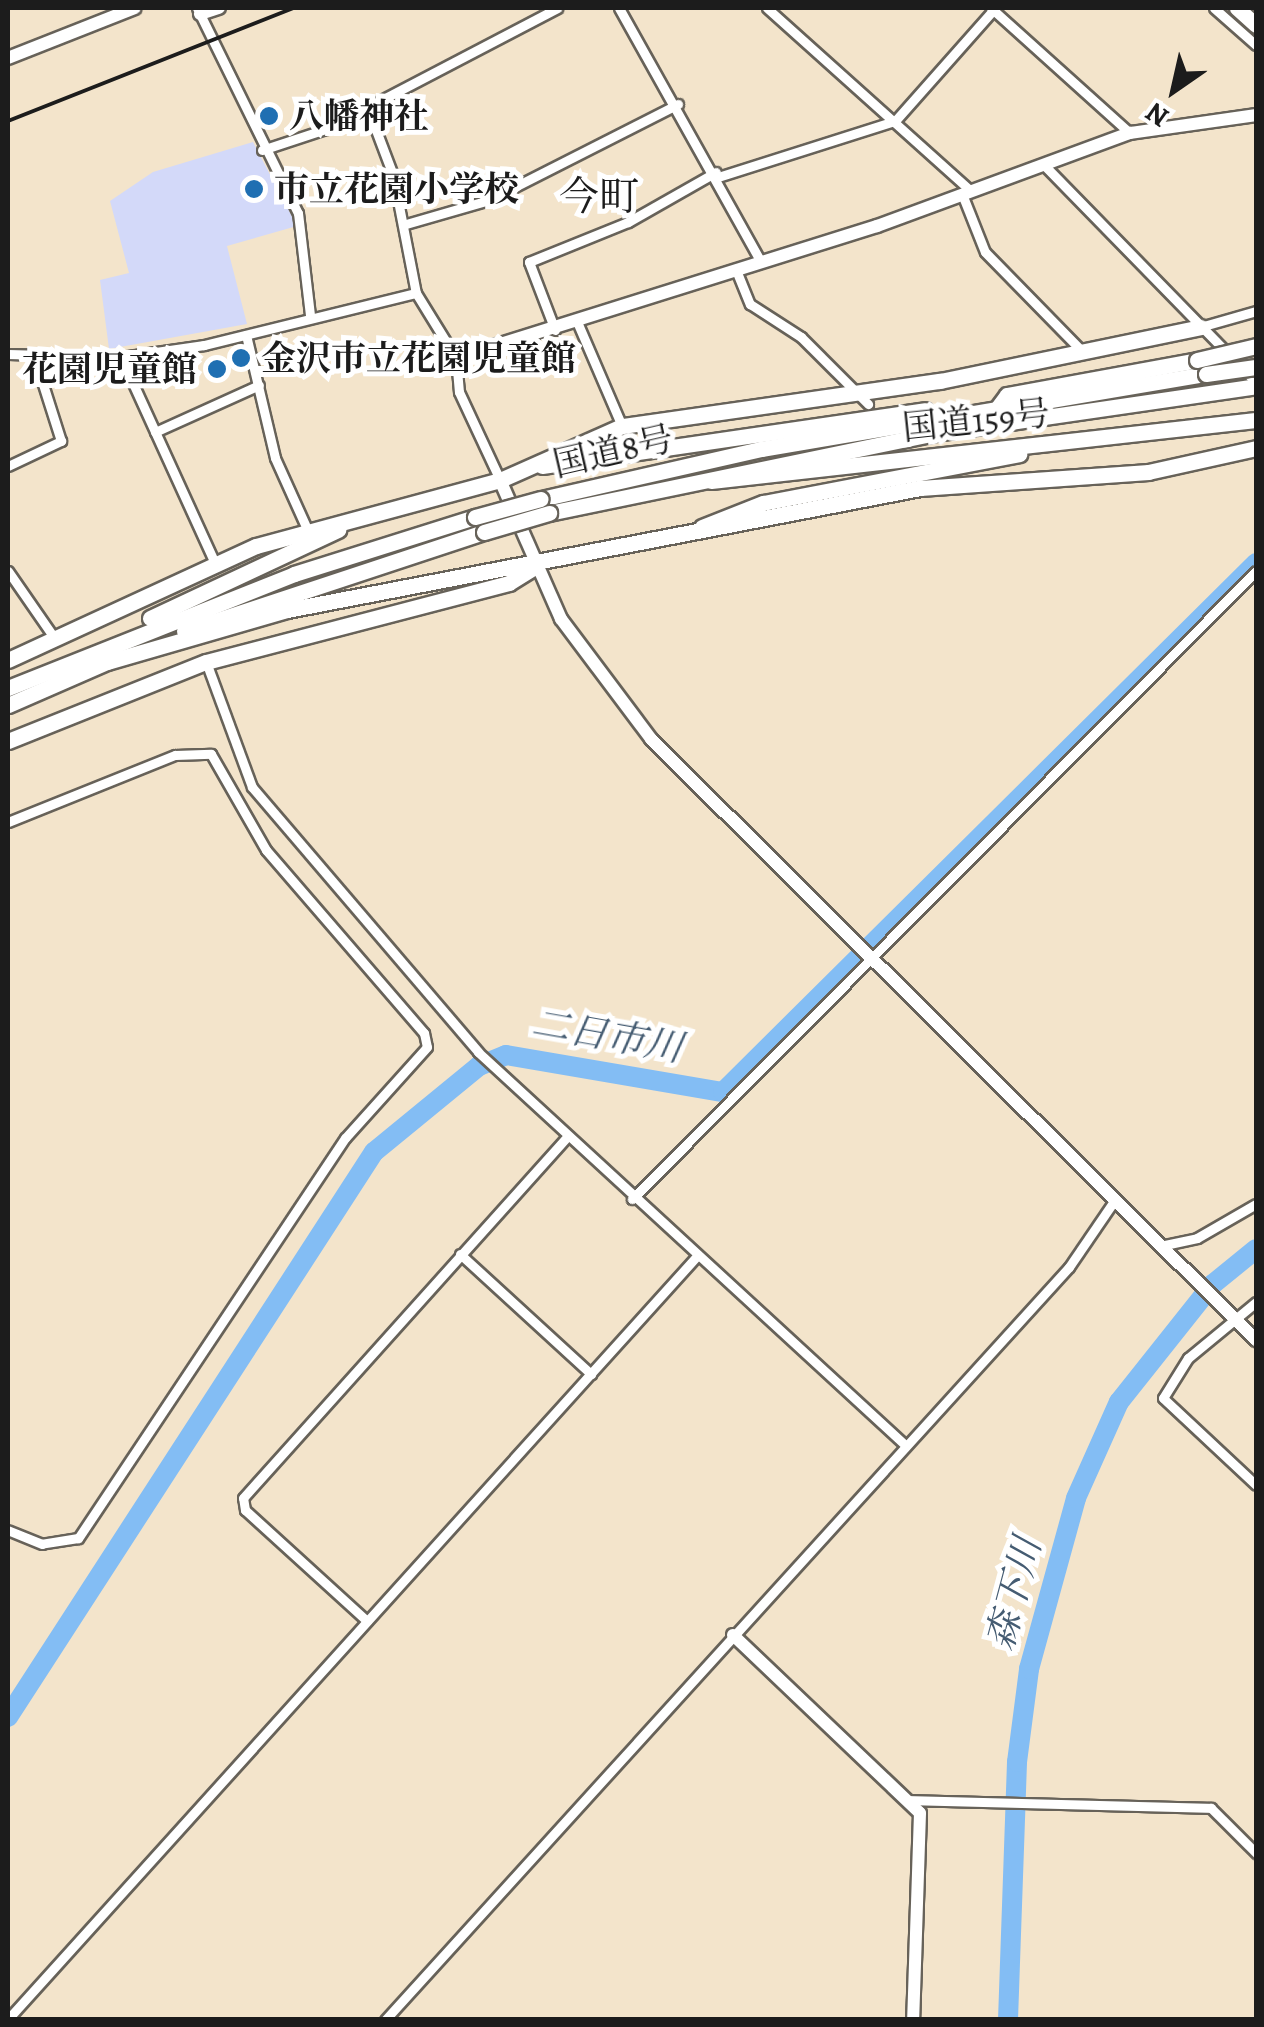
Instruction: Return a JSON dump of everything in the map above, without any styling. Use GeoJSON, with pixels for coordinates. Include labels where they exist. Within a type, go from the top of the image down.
{"type":"FeatureCollection","features":[{"type":"Feature","properties":{"kind":"highway"},"geometry":{"type":"LineString","coordinates":[[1237,8],[1256,25]]}},
{"type":"Feature","properties":{"kind":"highway"},"geometry":{"type":"LineString","coordinates":[[8,660],[215,562],[307,529],[374,517],[500,480],[622,426],[862,399],[1200,327]]}},
{"type":"Feature","properties":{"kind":"highway","name":"国道159号"},"geometry":{"type":"LineString","coordinates":[[998,408],[1008,395],[1202,367],[1256,346]]}},
{"type":"Feature","properties":{"kind":"highway"},"geometry":{"type":"LineString","coordinates":[[1202,367],[1256,367]]}},
{"type":"Feature","properties":{"kind":"highway","name":"国道8号"},"geometry":{"type":"LineString","coordinates":[[545,506],[1256,384]]}},
{"type":"Feature","properties":{"kind":"highway"},"geometry":{"type":"LineString","coordinates":[[528,466],[950,406],[959,414]]}},
{"type":"Feature","properties":{"kind":"highway","name":"国道8号"},"geometry":{"type":"LineString","coordinates":[[8,688],[122,637],[545,506],[998,408]]}},
{"type":"Feature","properties":{"kind":"highway","name":"国道159号"},"geometry":{"type":"LineString","coordinates":[[703,479],[730,485],[1256,420]]}},
{"type":"Feature","properties":{"kind":"highway"},"geometry":{"type":"LineString","coordinates":[[688,535],[763,503],[1126,436]]}},
{"type":"Feature","properties":{"kind":"highway"},"geometry":{"type":"LineString","coordinates":[[108,662],[287,610],[537,566],[942,478],[1148,472],[1256,448]]}},
{"type":"Feature","properties":{"kind":"highway"},"geometry":{"type":"LineString","coordinates":[[122,637],[374,517]]}},
{"type":"Feature","properties":{"kind":"highway","name":"国道8号"},"geometry":{"type":"LineString","coordinates":[[8,705],[108,662],[480,525]]}},
{"type":"Feature","properties":{"kind":"highway"},"geometry":{"type":"LineString","coordinates":[[8,741],[206,662],[509,583],[537,566]]}},
{"type":"Feature","properties":{"kind":"street"},"geometry":{"type":"LineString","coordinates":[[8,58],[135,8]]}},
{"type":"Feature","properties":{"kind":"street"},"geometry":{"type":"LineString","coordinates":[[218,8],[199,11],[262,150],[298,213],[310,315]]}},
{"type":"Feature","properties":{"kind":"street"},"geometry":{"type":"LineString","coordinates":[[262,150],[368,108],[557,8]]}},
{"type":"Feature","properties":{"kind":"street"},"geometry":{"type":"LineString","coordinates":[[619,8],[678,104],[759,259]]}},
{"type":"Feature","properties":{"kind":"street"},"geometry":{"type":"LineString","coordinates":[[767,8],[895,122],[967,193],[984,252],[1083,354]]}},
{"type":"Feature","properties":{"kind":"street"},"geometry":{"type":"LineString","coordinates":[[556,330],[529,262],[628,222],[717,174],[895,122],[993,8],[1130,134]]}},
{"type":"Feature","properties":{"kind":"street"},"geometry":{"type":"LineString","coordinates":[[1214,8],[1256,45]]}},
{"type":"Feature","properties":{"kind":"street"},"geometry":{"type":"LineString","coordinates":[[406,224],[489,200],[678,104]]}},
{"type":"Feature","properties":{"kind":"street"},"geometry":{"type":"LineString","coordinates":[[368,108],[406,224],[416,293],[456,358],[459,392],[537,566],[596,675],[865,954],[1256,1340]]}},
{"type":"Feature","properties":{"kind":"street"},"geometry":{"type":"LineString","coordinates":[[456,358],[578,324],[1130,134],[1256,115]]}},
{"type":"Feature","properties":{"kind":"street"},"geometry":{"type":"LineString","coordinates":[[1043,164],[1256,384]]}},
{"type":"Feature","properties":{"kind":"street"},"geometry":{"type":"LineString","coordinates":[[736,270],[750,304],[801,337],[862,399]]}},
{"type":"Feature","properties":{"kind":"street"},"geometry":{"type":"LineString","coordinates":[[8,354],[121,357],[246,335],[310,315],[416,293]]}},
{"type":"Feature","properties":{"kind":"street"},"geometry":{"type":"LineString","coordinates":[[1200,327],[1256,311]]}},
{"type":"Feature","properties":{"kind":"street"},"geometry":{"type":"LineString","coordinates":[[578,324],[622,426]]}},
{"type":"Feature","properties":{"kind":"street"},"geometry":{"type":"LineString","coordinates":[[246,335],[275,458],[307,529]]}},
{"type":"Feature","properties":{"kind":"street"},"geometry":{"type":"LineString","coordinates":[[8,466],[60,441],[34,356]]}},
{"type":"Feature","properties":{"kind":"street"},"geometry":{"type":"LineString","coordinates":[[121,357],[215,562]]}},
{"type":"Feature","properties":{"kind":"street"},"geometry":{"type":"LineString","coordinates":[[155,432],[259,385]]}},
{"type":"Feature","properties":{"kind":"street"},"geometry":{"type":"LineString","coordinates":[[632,1199],[865,954],[1256,570]]}},
{"type":"Feature","properties":{"kind":"street"},"geometry":{"type":"LineString","coordinates":[[8,571],[55,640]]}},
{"type":"Feature","properties":{"kind":"street"},"geometry":{"type":"LineString","coordinates":[[206,662],[252,787],[478,1052],[632,1199],[904,1444]]}},
{"type":"Feature","properties":{"kind":"street"},"geometry":{"type":"LineString","coordinates":[[8,822],[175,754],[210,754],[266,850],[424,1032],[427,1047],[346,1138],[78,1538],[42,1544],[8,1530]]}},
{"type":"Feature","properties":{"kind":"street"},"geometry":{"type":"LineString","coordinates":[[368,1621],[245,1510],[243,1498],[566,1138]]}},
{"type":"Feature","properties":{"kind":"street"},"geometry":{"type":"LineString","coordinates":[[385,2020],[904,1444],[1069,1267],[1114,1201]]}},
{"type":"Feature","properties":{"kind":"street"},"geometry":{"type":"LineString","coordinates":[[1165,1251],[1197,1238],[1256,1204]]}},
{"type":"Feature","properties":{"kind":"street"},"geometry":{"type":"LineString","coordinates":[[460,1254],[590,1374]]}},
{"type":"Feature","properties":{"kind":"street"},"geometry":{"type":"LineString","coordinates":[[8,2019],[696,1257]]}},
{"type":"Feature","properties":{"kind":"street"},"geometry":{"type":"LineString","coordinates":[[1256,1302],[1233,1317],[1188,1358],[1164,1398],[1256,1486]]}},
{"type":"Feature","properties":{"kind":"street"},"geometry":{"type":"LineString","coordinates":[[733,1635],[910,1800],[921,1838],[914,2020]]}},
{"type":"Feature","properties":{"kind":"street"},"geometry":{"type":"LineString","coordinates":[[910,1800],[955,1797],[1212,1808],[1256,1853]]}},
{"type":"Feature","properties":{"kind":"shaded area"},"geometry":{"type":"Polygon","coordinates":[[[253,142],[297,226],[227,246],[247,324],[109,349],[100,280],[129,273],[110,201],[153,172],[253,142]]]}},
{"type":"Feature","properties":{"kind":"waterway","name":"二日市川"},"geometry":{"type":"LineString","coordinates":[[8,1717],[374,1152],[479,1066],[506,1055],[723,1092],[1256,563]]}},
{"type":"Feature","properties":{"kind":"waterway","name":"森下川"},"geometry":{"type":"LineString","coordinates":[[1008,2020],[1017,1762],[1029,1669],[1076,1498],[1119,1402],[1213,1284],[1256,1249]]}},
{"type":"Feature","properties":{"kind":"railway"},"geometry":{"type":"LineString","coordinates":[[8,121],[293,8]]}},
{"type":"Feature","properties":{"kind":"place","name":"八幡神社"},"geometry":{"type":"Point","coordinates":[269,116]}},
{"type":"Feature","properties":{"kind":"place","name":"市立花園小学校"},"geometry":{"type":"Point","coordinates":[254,189]}},
{"type":"Feature","properties":{"kind":"place","name":"金沢市立花園児童館"},"geometry":{"type":"Point","coordinates":[241,358]}},
{"type":"Feature","properties":{"kind":"place","name":"花園児童館"},"geometry":{"type":"Point","coordinates":[217,369]}},
{"type":"Feature","properties":{"kind":"district","name":"今町"},"geometry":{"type":"Point","coordinates":[599,197]}}]}
